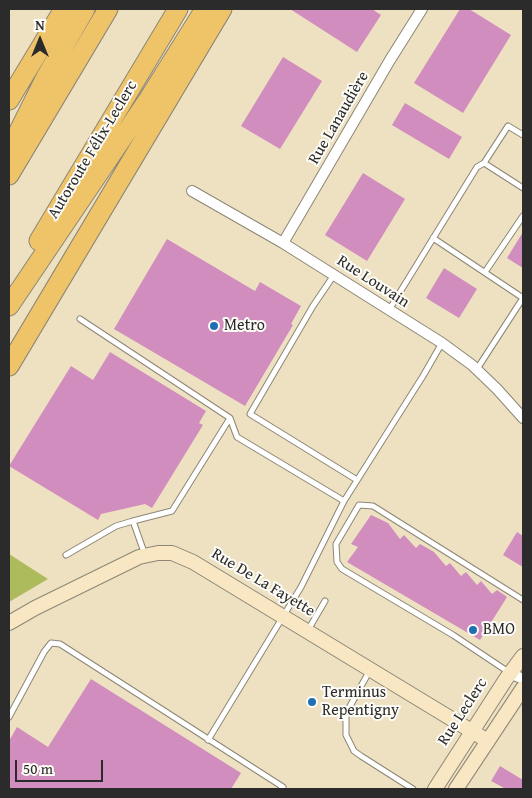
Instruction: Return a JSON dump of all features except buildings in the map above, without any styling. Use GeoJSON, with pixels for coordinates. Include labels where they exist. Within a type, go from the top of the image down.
{"type":"FeatureCollection","features":[{"type":"Feature","properties":{"kind":"highway"},"geometry":{"type":"LineString","coordinates":[[9,100],[64,9]]}},
{"type":"Feature","properties":{"kind":"highway"},"geometry":{"type":"LineString","coordinates":[[9,151],[46,77],[85,9]]}},
{"type":"Feature","properties":{"kind":"highway"},"geometry":{"type":"LineString","coordinates":[[9,175],[108,9]]}},
{"type":"Feature","properties":{"kind":"highway","name":"Autoroute Félix-Leclerc"},"geometry":{"type":"LineString","coordinates":[[9,291],[178,9]]}},
{"type":"Feature","properties":{"kind":"highway"},"geometry":{"type":"LineString","coordinates":[[9,306],[148,100],[205,9]]}},
{"type":"Feature","properties":{"kind":"highway"},"geometry":{"type":"LineString","coordinates":[[9,366],[222,9]]}},
{"type":"Feature","properties":{"kind":"street","name":"Rue Lanaudière"},"geometry":{"type":"LineString","coordinates":[[283,243],[422,9]]}},
{"type":"Feature","properties":{"kind":"street","name":"Rue Louvain"},"geometry":{"type":"LineString","coordinates":[[192,191],[334,274],[442,343],[477,369],[523,418]]}},
{"type":"Feature","properties":{"kind":"street","name":"Rue De La Fayette"},"geometry":{"type":"LineString","coordinates":[[9,623],[43,604],[145,555],[164,552],[185,557],[488,741]]}},
{"type":"Feature","properties":{"kind":"street","name":"Rue Leclerc"},"geometry":{"type":"LineString","coordinates":[[435,789],[523,656]]}},
{"type":"Feature","properties":{"kind":"street"},"geometry":{"type":"LineString","coordinates":[[510,673],[523,679]]}},
{"type":"Feature","properties":{"kind":"street"},"geometry":{"type":"LineString","coordinates":[[456,789],[523,688]]}},
{"type":"Feature","properties":{"kind":"lane"},"geometry":{"type":"LineString","coordinates":[[389,310],[477,168],[484,163],[508,126],[523,135]]}},
{"type":"Feature","properties":{"kind":"lane"},"geometry":{"type":"LineString","coordinates":[[484,163],[523,188]]}},
{"type":"Feature","properties":{"kind":"lane"},"geometry":{"type":"LineString","coordinates":[[485,272],[523,216]]}},
{"type":"Feature","properties":{"kind":"lane"},"geometry":{"type":"LineString","coordinates":[[434,238],[523,298],[477,369]]}},
{"type":"Feature","properties":{"kind":"lane"},"geometry":{"type":"LineString","coordinates":[[334,274],[313,306],[250,414],[357,480]]}},
{"type":"Feature","properties":{"kind":"lane"},"geometry":{"type":"LineString","coordinates":[[80,319],[230,418],[237,437],[344,501]]}},
{"type":"Feature","properties":{"kind":"lane"},"geometry":{"type":"LineString","coordinates":[[208,740],[301,587],[344,501],[442,343]]}},
{"type":"Feature","properties":{"kind":"lane"},"geometry":{"type":"LineString","coordinates":[[66,555],[116,526],[172,511],[230,418]]}},
{"type":"Feature","properties":{"kind":"lane"},"geometry":{"type":"LineString","coordinates":[[510,673],[453,635],[342,569],[337,562],[336,544],[359,505],[373,506],[523,600]]}},
{"type":"Feature","properties":{"kind":"lane"},"geometry":{"type":"LineString","coordinates":[[133,521],[145,555]]}},
{"type":"Feature","properties":{"kind":"lane"},"geometry":{"type":"LineString","coordinates":[[307,630],[325,601]]}},
{"type":"Feature","properties":{"kind":"lane"},"geometry":{"type":"LineString","coordinates":[[9,717],[44,652],[51,643],[60,644],[284,789]]}},
{"type":"Feature","properties":{"kind":"lane"},"geometry":{"type":"LineString","coordinates":[[371,669],[349,708],[346,716],[346,735],[354,751],[414,789]]}},
{"type":"Feature","properties":{"kind":"green space"},"geometry":{"type":"Polygon","coordinates":[[[9,554],[48,579],[9,602],[9,554]]]}},
{"type":"Feature","properties":{"kind":"place","name":"Metro"},"geometry":{"type":"Point","coordinates":[214,326]}},
{"type":"Feature","properties":{"kind":"place","name":"BMO"},"geometry":{"type":"Point","coordinates":[473,630]}},
{"type":"Feature","properties":{"kind":"place","name":"Terminus Repentigny"},"geometry":{"type":"Point","coordinates":[312,702]}}]}
